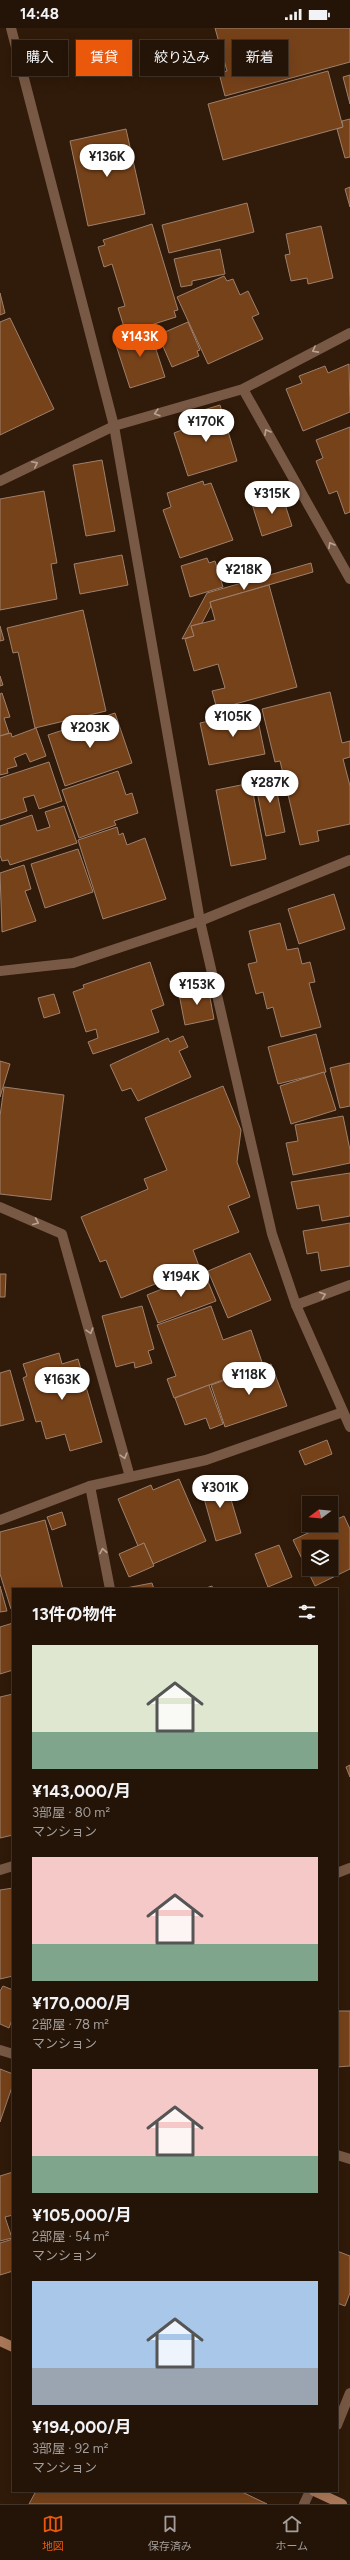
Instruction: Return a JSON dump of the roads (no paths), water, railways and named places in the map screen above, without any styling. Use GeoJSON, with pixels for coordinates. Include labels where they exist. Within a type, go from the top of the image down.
{"type":"FeatureCollection","features":[{"type":"Feature","properties":{"kind":"street"},"geometry":{"type":"LineString","coordinates":[[11,28],[114,426],[200,921],[272,1234],[296,1306],[350,1427]]}},
{"type":"Feature","properties":{"kind":"street"},"geometry":{"type":"LineString","coordinates":[[0,481],[114,426],[243,389],[350,333]]}},
{"type":"Feature","properties":{"kind":"street"},"geometry":{"type":"LineString","coordinates":[[243,389],[350,579]]}},
{"type":"Feature","properties":{"kind":"street"},"geometry":{"type":"LineString","coordinates":[[0,971],[73,963],[200,921],[350,860]]}},
{"type":"Feature","properties":{"kind":"street"},"geometry":{"type":"LineString","coordinates":[[0,1207],[62,1234],[130,1477]]}},
{"type":"Feature","properties":{"kind":"street"},"geometry":{"type":"LineString","coordinates":[[296,1306],[350,1286]]}},
{"type":"Feature","properties":{"kind":"street"},"geometry":{"type":"LineString","coordinates":[[0,1520],[90,1486],[206,1460],[343,1412]]}},
{"type":"Feature","properties":{"kind":"street"},"geometry":{"type":"LineString","coordinates":[[90,1486],[110,1588]]}},
{"type":"Feature","properties":{"kind":"street"},"geometry":{"type":"LineString","coordinates":[[0,1870],[12,1866]]}},
{"type":"Feature","properties":{"kind":"street"},"geometry":{"type":"LineString","coordinates":[[338,1873],[350,1868]]}},
{"type":"Feature","properties":{"kind":"street"},"geometry":{"type":"LineString","coordinates":[[0,2050],[12,2054]]}},
{"type":"Feature","properties":{"kind":"street"},"geometry":{"type":"LineString","coordinates":[[338,2155],[350,2160]]}},
{"type":"Feature","properties":{"kind":"street"},"geometry":{"type":"LineString","coordinates":[[0,2341],[12,2347]]}},
{"type":"Feature","properties":{"kind":"street"},"geometry":{"type":"LineString","coordinates":[[338,2423],[350,2393]]}},
{"type":"Feature","properties":{"kind":"street"},"geometry":{"type":"LineString","coordinates":[[304,2504],[310,2492]]}},
{"type":"Feature","properties":{"kind":"street"},"geometry":{"type":"LineString","coordinates":[[316,2492],[342,2504]]}}]}
